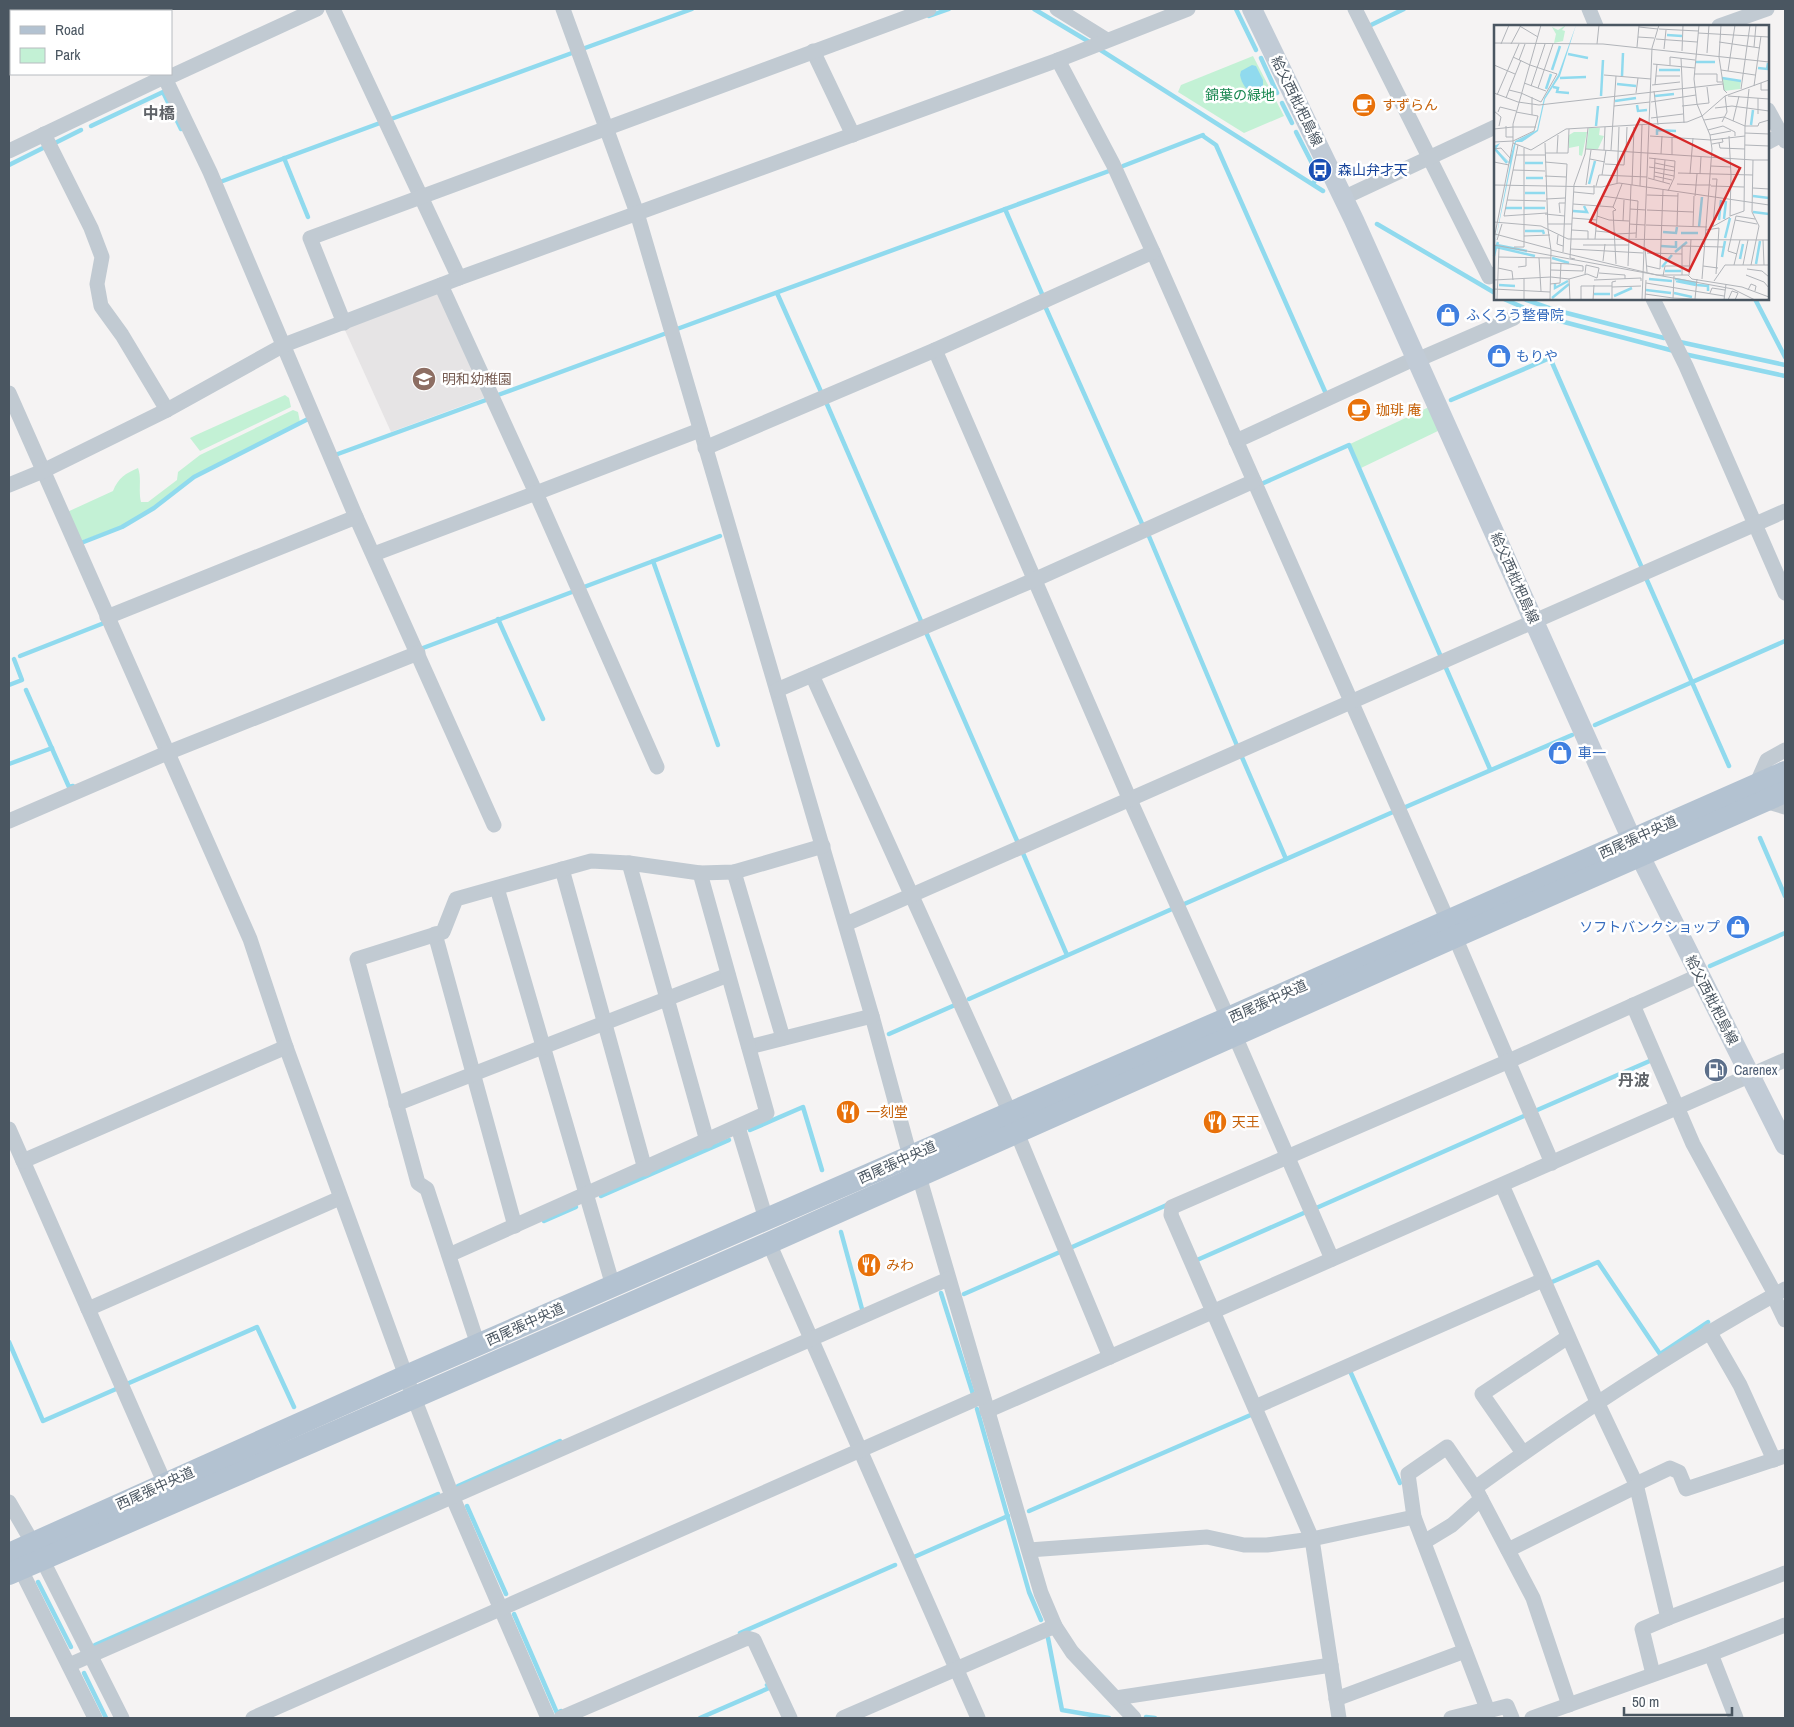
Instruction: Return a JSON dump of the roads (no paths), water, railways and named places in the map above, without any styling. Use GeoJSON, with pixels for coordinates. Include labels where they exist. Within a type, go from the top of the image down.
{"type":"FeatureCollection","features":[{"type":"Feature","properties":{"kind":"main road","name":"給父西枇杷島線"},"geometry":{"type":"LineString","coordinates":[[1252,9],[1343,198],[1417,359],[1636,848],[1785,1144]]}},
{"type":"Feature","properties":{"kind":"main road","name":"西尾張中央道"},"geometry":{"type":"LineString","coordinates":[[1768,798],[1785,772]]}},
{"type":"Feature","properties":{"kind":"main road","name":"西尾張中央道"},"geometry":{"type":"LineString","coordinates":[[37,1551],[165,1484],[406,1376],[766,1219],[915,1166],[1636,848],[1785,792]]}},
{"type":"Feature","properties":{"kind":"main road","name":"西尾張中央道"},"geometry":{"type":"LineString","coordinates":[[11,1560],[414,1398],[769,1243],[915,1166]]}},
{"type":"Feature","properties":{"kind":"street"},"geometry":{"type":"LineString","coordinates":[[172,73],[317,9]]}},
{"type":"Feature","properties":{"kind":"street"},"geometry":{"type":"LineString","coordinates":[[333,9],[459,278]]}},
{"type":"Feature","properties":{"kind":"street"},"geometry":{"type":"LineString","coordinates":[[563,9],[637,213],[1041,1593],[1055,1626],[1072,1652],[1134,1718]]}},
{"type":"Feature","properties":{"kind":"street"},"geometry":{"type":"LineString","coordinates":[[344,322],[310,238],[929,9]]}},
{"type":"Feature","properties":{"kind":"street"},"geometry":{"type":"LineString","coordinates":[[1056,9],[1105,41]]}},
{"type":"Feature","properties":{"kind":"street"},"geometry":{"type":"LineString","coordinates":[[9,485],[43,472],[167,410],[284,346],[459,278],[1058,60],[1188,9]]}},
{"type":"Feature","properties":{"kind":"street"},"geometry":{"type":"LineString","coordinates":[[1355,9],[1489,277],[1494,274]]}},
{"type":"Feature","properties":{"kind":"street"},"geometry":{"type":"LineString","coordinates":[[1589,9],[1596,25]]}},
{"type":"Feature","properties":{"kind":"street"},"geometry":{"type":"LineString","coordinates":[[1724,25],[1767,9]]}},
{"type":"Feature","properties":{"kind":"street"},"geometry":{"type":"LineString","coordinates":[[813,52],[853,135]]}},
{"type":"Feature","properties":{"kind":"street"},"geometry":{"type":"LineString","coordinates":[[1058,60],[1113,164],[1153,252],[1509,1061],[1552,1163]]}},
{"type":"Feature","properties":{"kind":"street"},"geometry":{"type":"LineString","coordinates":[[9,151],[164,77],[210,172],[356,517],[494,825]]}},
{"type":"Feature","properties":{"kind":"street"},"geometry":{"type":"LineString","coordinates":[[1769,112],[1784,136],[1769,142]]}},
{"type":"Feature","properties":{"kind":"street"},"geometry":{"type":"LineString","coordinates":[[1343,198],[1494,127]]}},
{"type":"Feature","properties":{"kind":"street"},"geometry":{"type":"LineString","coordinates":[[44,134],[91,228],[102,257],[97,284],[101,306],[122,335],[167,410]]}},
{"type":"Feature","properties":{"kind":"street"},"geometry":{"type":"LineString","coordinates":[[705,448],[935,350],[1153,252]]}},
{"type":"Feature","properties":{"kind":"street"},"geometry":{"type":"LineString","coordinates":[[441,285],[657,767]]}},
{"type":"Feature","properties":{"kind":"street"},"geometry":{"type":"LineString","coordinates":[[1653,300],[1686,366],[1785,592]]}},
{"type":"Feature","properties":{"kind":"street"},"geometry":{"type":"LineString","coordinates":[[1236,441],[1417,359],[1514,318]]}},
{"type":"Feature","properties":{"kind":"street"},"geometry":{"type":"LineString","coordinates":[[935,350],[1332,1259]]}},
{"type":"Feature","properties":{"kind":"street"},"geometry":{"type":"LineString","coordinates":[[9,393],[250,940],[340,1198],[414,1398],[453,1498],[500,1609],[550,1718],[747,1638],[754,1640],[790,1718]]}},
{"type":"Feature","properties":{"kind":"street"},"geometry":{"type":"LineString","coordinates":[[374,554],[536,494],[700,430]]}},
{"type":"Feature","properties":{"kind":"street"},"geometry":{"type":"LineString","coordinates":[[777,690],[1034,580],[1254,481]]}},
{"type":"Feature","properties":{"kind":"street"},"geometry":{"type":"LineString","coordinates":[[846,924],[1785,511]]}},
{"type":"Feature","properties":{"kind":"street"},"geometry":{"type":"LineString","coordinates":[[107,617],[356,517]]}},
{"type":"Feature","properties":{"kind":"street"},"geometry":{"type":"LineString","coordinates":[[9,821],[168,753],[418,653]]}},
{"type":"Feature","properties":{"kind":"street"},"geometry":{"type":"LineString","coordinates":[[812,675],[1013,1123],[1110,1357]]}},
{"type":"Feature","properties":{"kind":"street"},"geometry":{"type":"LineString","coordinates":[[1768,798],[1767,760],[1785,750]]}},
{"type":"Feature","properties":{"kind":"street"},"geometry":{"type":"LineString","coordinates":[[478,1345],[427,1189],[418,1183],[357,959],[443,932],[456,899],[591,861],[629,863],[700,873],[734,872],[823,846]]}},
{"type":"Feature","properties":{"kind":"street"},"geometry":{"type":"LineString","coordinates":[[629,863],[707,1141]]}},
{"type":"Feature","properties":{"kind":"street"},"geometry":{"type":"LineString","coordinates":[[562,869],[645,1169]]}},
{"type":"Feature","properties":{"kind":"street"},"geometry":{"type":"LineString","coordinates":[[734,872],[783,1038]]}},
{"type":"Feature","properties":{"kind":"street"},"geometry":{"type":"LineString","coordinates":[[448,1254],[587,1195],[767,1114],[700,873]]}},
{"type":"Feature","properties":{"kind":"street"},"geometry":{"type":"LineString","coordinates":[[497,888],[613,1286]]}},
{"type":"Feature","properties":{"kind":"street"},"geometry":{"type":"LineString","coordinates":[[435,934],[515,1226]]}},
{"type":"Feature","properties":{"kind":"street"},"geometry":{"type":"LineString","coordinates":[[396,1104],[728,975]]}},
{"type":"Feature","properties":{"kind":"street"},"geometry":{"type":"LineString","coordinates":[[1339,1718],[1312,1539],[1171,1215],[1172,1207],[1509,1061],[1700,975]]}},
{"type":"Feature","properties":{"kind":"street"},"geometry":{"type":"LineString","coordinates":[[1633,1005],[1693,1144],[1778,1293],[1785,1320]]}},
{"type":"Feature","properties":{"kind":"street"},"geometry":{"type":"LineString","coordinates":[[749,1047],[872,1016]]}},
{"type":"Feature","properties":{"kind":"street"},"geometry":{"type":"LineString","coordinates":[[23,1160],[286,1047]]}},
{"type":"Feature","properties":{"kind":"street"},"geometry":{"type":"LineString","coordinates":[[252,1718],[860,1450],[1110,1357],[1785,1060]]}},
{"type":"Feature","properties":{"kind":"street"},"geometry":{"type":"LineString","coordinates":[[738,1127],[766,1219]]}},
{"type":"Feature","properties":{"kind":"street"},"geometry":{"type":"LineString","coordinates":[[9,1129],[165,1484]]}},
{"type":"Feature","properties":{"kind":"street"},"geometry":{"type":"LineString","coordinates":[[1502,1185],[1568,1337],[1636,1485],[1668,1618]]}},
{"type":"Feature","properties":{"kind":"street"},"geometry":{"type":"LineString","coordinates":[[88,1309],[340,1198]]}},
{"type":"Feature","properties":{"kind":"street"},"geometry":{"type":"LineString","coordinates":[[769,1243],[978,1718]]}},
{"type":"Feature","properties":{"kind":"street"},"geometry":{"type":"LineString","coordinates":[[69,1665],[948,1279]]}},
{"type":"Feature","properties":{"kind":"street"},"geometry":{"type":"LineString","coordinates":[[1255,1406],[1543,1280]]}},
{"type":"Feature","properties":{"kind":"street"},"geometry":{"type":"LineString","coordinates":[[1424,1542],[1452,1525],[1478,1493],[1523,1453],[1709,1331],[1778,1293]]}},
{"type":"Feature","properties":{"kind":"street"},"geometry":{"type":"LineString","coordinates":[[1508,1550],[1670,1468],[1678,1472],[1686,1490],[1780,1458],[1709,1331]]}},
{"type":"Feature","properties":{"kind":"street"},"geometry":{"type":"LineString","coordinates":[[1523,1453],[1482,1394],[1568,1337]]}},
{"type":"Feature","properties":{"kind":"street"},"geometry":{"type":"LineString","coordinates":[[1488,1709],[1414,1517],[1408,1474],[1448,1447],[1478,1493],[1533,1598],[1569,1705]]}},
{"type":"Feature","properties":{"kind":"street"},"geometry":{"type":"LineString","coordinates":[[9,1502],[37,1551],[122,1718]]}},
{"type":"Feature","properties":{"kind":"street"},"geometry":{"type":"LineString","coordinates":[[1029,1550],[1207,1537],[1252,1545],[1312,1539],[1414,1517]]}},
{"type":"Feature","properties":{"kind":"street"},"geometry":{"type":"LineString","coordinates":[[11,1560],[69,1665],[95,1718]]}},
{"type":"Feature","properties":{"kind":"street"},"geometry":{"type":"LineString","coordinates":[[1653,1674],[1642,1629],[1785,1573]]}},
{"type":"Feature","properties":{"kind":"street"},"geometry":{"type":"LineString","coordinates":[[1532,1718],[1711,1654],[1785,1624]]}},
{"type":"Feature","properties":{"kind":"street"},"geometry":{"type":"LineString","coordinates":[[843,1718],[1055,1626]]}},
{"type":"Feature","properties":{"kind":"street"},"geometry":{"type":"LineString","coordinates":[[1336,1699],[1465,1651]]}},
{"type":"Feature","properties":{"kind":"street"},"geometry":{"type":"LineString","coordinates":[[1711,1654],[1736,1718]]}},
{"type":"Feature","properties":{"kind":"street"},"geometry":{"type":"LineString","coordinates":[[1116,1698],[1331,1664]]}},
{"type":"Feature","properties":{"kind":"street"},"geometry":{"type":"LineString","coordinates":[[1451,1718],[1507,1706],[1512,1718]]}},
{"type":"Feature","properties":{"kind":"water"},"geometry":{"type":"Polygon","coordinates":[[[1252,65],[1256,66],[1263,80],[1263,86],[1255,92],[1248,90],[1243,84],[1240,75],[1241,71],[1252,65]]]}},
{"type":"Feature","properties":{"kind":"waterway"},"geometry":{"type":"LineString","coordinates":[[585,48],[692,9]]}},
{"type":"Feature","properties":{"kind":"waterway"},"geometry":{"type":"LineString","coordinates":[[929,16],[949,9]]}},
{"type":"Feature","properties":{"kind":"waterway"},"geometry":{"type":"LineString","coordinates":[[1034,9],[1091,43]]}},
{"type":"Feature","properties":{"kind":"waterway"},"geometry":{"type":"LineString","coordinates":[[1236,9],[1256,50]]}},
{"type":"Feature","properties":{"kind":"waterway"},"geometry":{"type":"LineString","coordinates":[[1371,25],[1404,9]]}},
{"type":"Feature","properties":{"kind":"waterway"},"geometry":{"type":"LineString","coordinates":[[1099,49],[1323,191]]}},
{"type":"Feature","properties":{"kind":"waterway"},"geometry":{"type":"LineString","coordinates":[[391,119],[572,53]]}},
{"type":"Feature","properties":{"kind":"waterway"},"geometry":{"type":"LineString","coordinates":[[1261,58],[1277,93]]}},
{"type":"Feature","properties":{"kind":"waterway"},"geometry":{"type":"LineString","coordinates":[[91,126],[163,92],[181,129]]}},
{"type":"Feature","properties":{"kind":"waterway"},"geometry":{"type":"LineString","coordinates":[[1282,103],[1292,123]]}},
{"type":"Feature","properties":{"kind":"waterway"},"geometry":{"type":"LineString","coordinates":[[220,182],[380,123]]}},
{"type":"Feature","properties":{"kind":"waterway"},"geometry":{"type":"LineString","coordinates":[[55,143],[81,130]]}},
{"type":"Feature","properties":{"kind":"waterway"},"geometry":{"type":"LineString","coordinates":[[1296,132],[1318,175],[1313,184]]}},
{"type":"Feature","properties":{"kind":"waterway"},"geometry":{"type":"LineString","coordinates":[[1123,166],[1203,135]]}},
{"type":"Feature","properties":{"kind":"waterway"},"geometry":{"type":"LineString","coordinates":[[1203,136],[1216,145],[1327,396]]}},
{"type":"Feature","properties":{"kind":"waterway"},"geometry":{"type":"LineString","coordinates":[[9,165],[45,147]]}},
{"type":"Feature","properties":{"kind":"waterway"},"geometry":{"type":"LineString","coordinates":[[284,158],[308,217]]}},
{"type":"Feature","properties":{"kind":"waterway"},"geometry":{"type":"LineString","coordinates":[[677,329],[1109,171]]}},
{"type":"Feature","properties":{"kind":"waterway"},"geometry":{"type":"LineString","coordinates":[[1005,209],[1042,294]]}},
{"type":"Feature","properties":{"kind":"waterway"},"geometry":{"type":"LineString","coordinates":[[1377,224],[1494,292]]}},
{"type":"Feature","properties":{"kind":"waterway"},"geometry":{"type":"LineString","coordinates":[[777,293],[822,394]]}},
{"type":"Feature","properties":{"kind":"waterway"},"geometry":{"type":"LineString","coordinates":[[1506,300],[1545,317],[1674,351]]}},
{"type":"Feature","properties":{"kind":"waterway"},"geometry":{"type":"LineString","coordinates":[[1527,300],[1555,310],[1664,338]]}},
{"type":"Feature","properties":{"kind":"waterway"},"geometry":{"type":"LineString","coordinates":[[1756,300],[1785,357]]}},
{"type":"Feature","properties":{"kind":"waterway"},"geometry":{"type":"LineString","coordinates":[[1045,306],[1143,526]]}},
{"type":"Feature","properties":{"kind":"waterway"},"geometry":{"type":"LineString","coordinates":[[498,395],[664,334]]}},
{"type":"Feature","properties":{"kind":"waterway"},"geometry":{"type":"LineString","coordinates":[[1680,342],[1785,365]]}},
{"type":"Feature","properties":{"kind":"waterway"},"geometry":{"type":"LineString","coordinates":[[1684,354],[1785,376]]}},
{"type":"Feature","properties":{"kind":"waterway"},"geometry":{"type":"LineString","coordinates":[[1451,400],[1550,358],[1642,568]]}},
{"type":"Feature","properties":{"kind":"waterway"},"geometry":{"type":"LineString","coordinates":[[335,455],[486,400]]}},
{"type":"Feature","properties":{"kind":"waterway"},"geometry":{"type":"LineString","coordinates":[[826,402],[921,621]]}},
{"type":"Feature","properties":{"kind":"waterway"},"geometry":{"type":"LineString","coordinates":[[81,543],[122,527],[154,508],[194,477],[308,419],[310,421]]}},
{"type":"Feature","properties":{"kind":"waterway"},"geometry":{"type":"LineString","coordinates":[[1259,485],[1349,445],[1441,657]]}},
{"type":"Feature","properties":{"kind":"waterway"},"geometry":{"type":"LineString","coordinates":[[1148,534],[1238,748]]}},
{"type":"Feature","properties":{"kind":"waterway"},"geometry":{"type":"LineString","coordinates":[[584,587],[720,536]]}},
{"type":"Feature","properties":{"kind":"waterway"},"geometry":{"type":"LineString","coordinates":[[653,561],[718,745]]}},
{"type":"Feature","properties":{"kind":"waterway"},"geometry":{"type":"LineString","coordinates":[[1646,578],[1729,766]]}},
{"type":"Feature","properties":{"kind":"waterway"},"geometry":{"type":"LineString","coordinates":[[423,648],[572,592]]}},
{"type":"Feature","properties":{"kind":"waterway"},"geometry":{"type":"LineString","coordinates":[[498,619],[543,719]]}},
{"type":"Feature","properties":{"kind":"waterway"},"geometry":{"type":"LineString","coordinates":[[20,656],[104,623]]}},
{"type":"Feature","properties":{"kind":"waterway"},"geometry":{"type":"LineString","coordinates":[[925,630],[1018,843]]}},
{"type":"Feature","properties":{"kind":"waterway"},"geometry":{"type":"LineString","coordinates":[[1595,725],[1785,641]]}},
{"type":"Feature","properties":{"kind":"waterway"},"geometry":{"type":"LineString","coordinates":[[9,685],[22,680],[14,659]]}},
{"type":"Feature","properties":{"kind":"waterway"},"geometry":{"type":"LineString","coordinates":[[1446,668],[1490,769]]}},
{"type":"Feature","properties":{"kind":"waterway"},"geometry":{"type":"LineString","coordinates":[[26,690],[69,787],[73,786]]}},
{"type":"Feature","properties":{"kind":"waterway"},"geometry":{"type":"LineString","coordinates":[[1401,809],[1572,735]]}},
{"type":"Feature","properties":{"kind":"waterway"},"geometry":{"type":"LineString","coordinates":[[9,764],[52,748]]}},
{"type":"Feature","properties":{"kind":"waterway"},"geometry":{"type":"LineString","coordinates":[[1241,755],[1286,859]]}},
{"type":"Feature","properties":{"kind":"waterway"},"geometry":{"type":"LineString","coordinates":[[1182,905],[1393,812]]}},
{"type":"Feature","properties":{"kind":"waterway"},"geometry":{"type":"LineString","coordinates":[[1760,838],[1785,896]]}},
{"type":"Feature","properties":{"kind":"waterway"},"geometry":{"type":"LineString","coordinates":[[1022,851],[1067,955]]}},
{"type":"Feature","properties":{"kind":"waterway"},"geometry":{"type":"LineString","coordinates":[[969,999],[1172,909]]}},
{"type":"Feature","properties":{"kind":"waterway"},"geometry":{"type":"LineString","coordinates":[[1710,966],[1785,933]]}},
{"type":"Feature","properties":{"kind":"waterway"},"geometry":{"type":"LineString","coordinates":[[889,1034],[955,1005]]}},
{"type":"Feature","properties":{"kind":"waterway"},"geometry":{"type":"LineString","coordinates":[[1535,1111],[1652,1060]]}},
{"type":"Feature","properties":{"kind":"waterway"},"geometry":{"type":"LineString","coordinates":[[750,1130],[803,1107],[822,1170]]}},
{"type":"Feature","properties":{"kind":"waterway"},"geometry":{"type":"LineString","coordinates":[[1314,1209],[1524,1116]]}},
{"type":"Feature","properties":{"kind":"waterway"},"geometry":{"type":"LineString","coordinates":[[601,1196],[729,1140]]}},
{"type":"Feature","properties":{"kind":"waterway"},"geometry":{"type":"LineString","coordinates":[[1070,1248],[1169,1204]]}},
{"type":"Feature","properties":{"kind":"waterway"},"geometry":{"type":"LineString","coordinates":[[544,1221],[576,1207]]}},
{"type":"Feature","properties":{"kind":"waterway"},"geometry":{"type":"LineString","coordinates":[[1197,1260],[1306,1212]]}},
{"type":"Feature","properties":{"kind":"waterway"},"geometry":{"type":"LineString","coordinates":[[841,1232],[862,1309]]}},
{"type":"Feature","properties":{"kind":"waterway"},"geometry":{"type":"LineString","coordinates":[[964,1294],[1060,1252]]}},
{"type":"Feature","properties":{"kind":"waterway"},"geometry":{"type":"LineString","coordinates":[[1552,1282],[1598,1262],[1660,1354],[1708,1322]]}},
{"type":"Feature","properties":{"kind":"waterway"},"geometry":{"type":"LineString","coordinates":[[941,1293],[973,1394]]}},
{"type":"Feature","properties":{"kind":"waterway"},"geometry":{"type":"LineString","coordinates":[[129,1383],[257,1327],[294,1407]]}},
{"type":"Feature","properties":{"kind":"waterway"},"geometry":{"type":"LineString","coordinates":[[9,1342],[43,1421],[116,1389]]}},
{"type":"Feature","properties":{"kind":"waterway"},"geometry":{"type":"LineString","coordinates":[[1350,1371],[1400,1483]]}},
{"type":"Feature","properties":{"kind":"waterway"},"geometry":{"type":"LineString","coordinates":[[977,1409],[1029,1592],[1041,1620]]}},
{"type":"Feature","properties":{"kind":"waterway"},"geometry":{"type":"LineString","coordinates":[[1029,1511],[1253,1414],[1254,1416]]}},
{"type":"Feature","properties":{"kind":"waterway"},"geometry":{"type":"LineString","coordinates":[[458,1486],[560,1441]]}},
{"type":"Feature","properties":{"kind":"waterway"},"geometry":{"type":"LineString","coordinates":[[95,1645],[438,1494]]}},
{"type":"Feature","properties":{"kind":"waterway"},"geometry":{"type":"LineString","coordinates":[[467,1506],[506,1594]]}},
{"type":"Feature","properties":{"kind":"waterway"},"geometry":{"type":"LineString","coordinates":[[914,1557],[1008,1516]]}},
{"type":"Feature","properties":{"kind":"waterway"},"geometry":{"type":"LineString","coordinates":[[740,1633],[895,1565]]}},
{"type":"Feature","properties":{"kind":"waterway"},"geometry":{"type":"LineString","coordinates":[[38,1582],[71,1647]]}},
{"type":"Feature","properties":{"kind":"waterway"},"geometry":{"type":"LineString","coordinates":[[514,1614],[557,1713],[561,1711]]}},
{"type":"Feature","properties":{"kind":"waterway"},"geometry":{"type":"LineString","coordinates":[[1048,1638],[1062,1710],[1109,1718]]}},
{"type":"Feature","properties":{"kind":"waterway"},"geometry":{"type":"LineString","coordinates":[[84,1673],[106,1718]]}},
{"type":"Feature","properties":{"kind":"waterway"},"geometry":{"type":"LineString","coordinates":[[700,1718],[769,1688],[767,1685]]}},
{"type":"Feature","properties":{"kind":"waterway"},"geometry":{"type":"LineString","coordinates":[[1146,1717],[1155,1718]]}},
{"type":"Feature","properties":{"kind":"place","name":"すずらん"},"geometry":{"type":"Point","coordinates":[1364,105]}},
{"type":"Feature","properties":{"kind":"place","name":"森山弁才天"},"geometry":{"type":"Point","coordinates":[1320,170]}},
{"type":"Feature","properties":{"kind":"place","name":"ふくろう整骨院"},"geometry":{"type":"Point","coordinates":[1448,315]}},
{"type":"Feature","properties":{"kind":"place","name":"もりや"},"geometry":{"type":"Point","coordinates":[1499,356]}},
{"type":"Feature","properties":{"kind":"place","name":"明和幼稚園"},"geometry":{"type":"Point","coordinates":[424,379]}},
{"type":"Feature","properties":{"kind":"place","name":"珈琲 庵"},"geometry":{"type":"Point","coordinates":[1359,410]}},
{"type":"Feature","properties":{"kind":"place","name":"車一"},"geometry":{"type":"Point","coordinates":[1560,753]}},
{"type":"Feature","properties":{"kind":"place","name":"ソフトバンクショップ"},"geometry":{"type":"Point","coordinates":[1738,927]}},
{"type":"Feature","properties":{"kind":"place","name":"Carenex"},"geometry":{"type":"Point","coordinates":[1716,1070]}},
{"type":"Feature","properties":{"kind":"place","name":"一刻堂"},"geometry":{"type":"Point","coordinates":[848,1112]}},
{"type":"Feature","properties":{"kind":"place","name":"天王"},"geometry":{"type":"Point","coordinates":[1215,1122]}},
{"type":"Feature","properties":{"kind":"place","name":"みわ"},"geometry":{"type":"Point","coordinates":[869,1265]}},
{"type":"Feature","properties":{"kind":"district","name":"中橋"},"geometry":{"type":"Point","coordinates":[159,113]}},
{"type":"Feature","properties":{"kind":"district","name":"丹波"},"geometry":{"type":"Point","coordinates":[1634,1080]}},
{"type":"Feature","properties":{"kind":"park label","name":"錦葉の緑地"},"geometry":{"type":"Point","coordinates":[1240,95]}}]}
